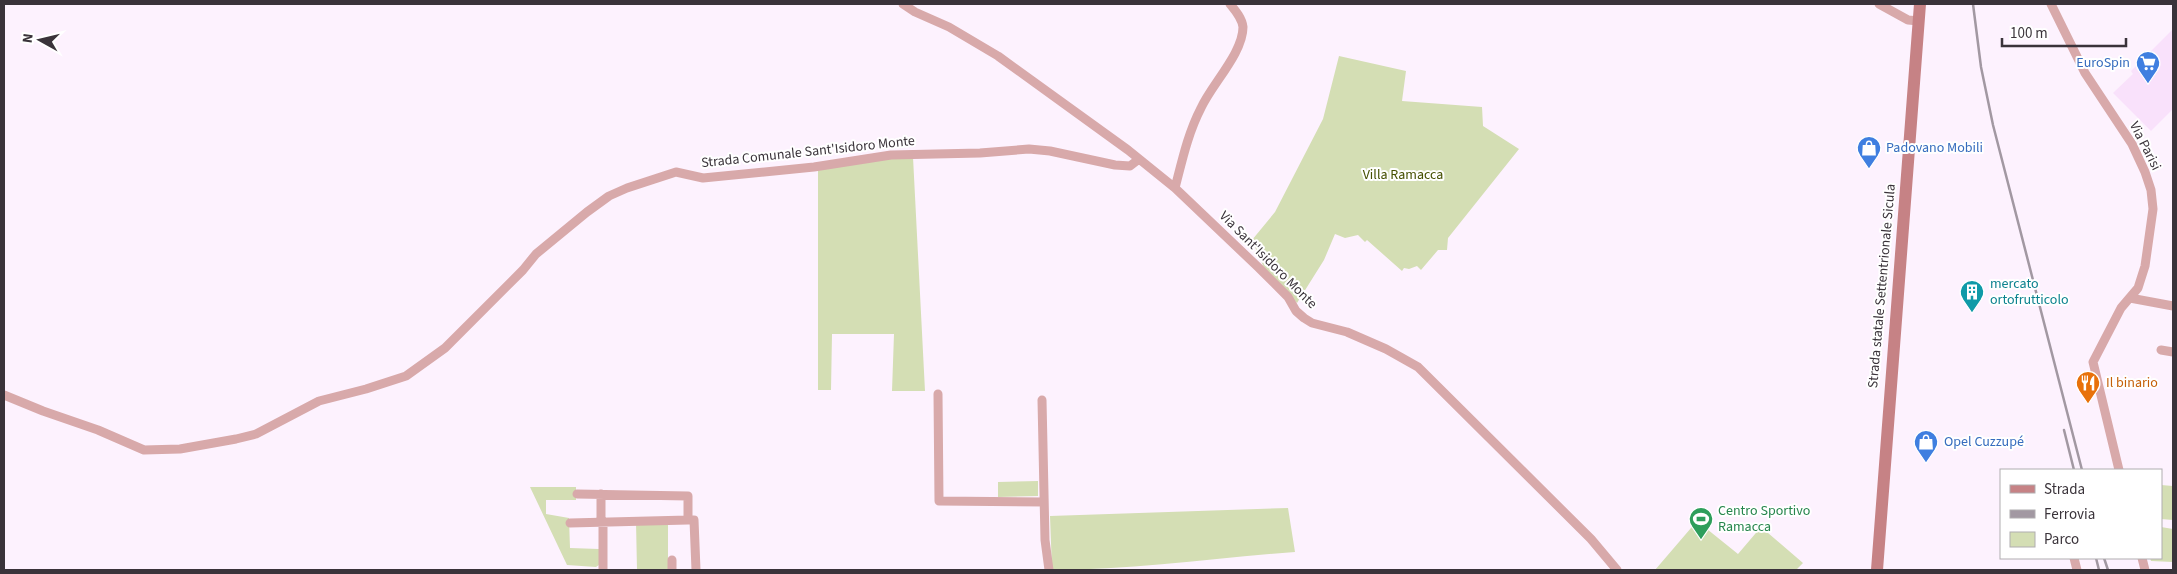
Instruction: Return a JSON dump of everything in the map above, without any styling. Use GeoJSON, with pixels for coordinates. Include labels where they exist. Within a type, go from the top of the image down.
{"type":"FeatureCollection","features":[{"type":"Feature","properties":{"kind":"main road","name":"Strada statale Settentrionale Sicula"},"geometry":{"type":"LineString","coordinates":[[1876,570],[1920,4]]}},
{"type":"Feature","properties":{"kind":"street","name":"Via Sant'Isidoro Monte"},"geometry":{"type":"LineString","coordinates":[[903,4],[914,12],[949,27],[998,56],[1139,159],[1175,188],[1288,297],[1296,311],[1304,318],[1312,323],[1347,332],[1386,349],[1418,367],[1591,539],[1617,570]]}},
{"type":"Feature","properties":{"kind":"street"},"geometry":{"type":"LineString","coordinates":[[1175,188],[1191,131],[1201,107],[1238,48],[1242,36],[1243,25],[1230,4]]}},
{"type":"Feature","properties":{"kind":"street"},"geometry":{"type":"LineString","coordinates":[[1879,4],[1908,20],[1919,21]]}},
{"type":"Feature","properties":{"kind":"street","name":"Via Parisi"},"geometry":{"type":"LineString","coordinates":[[2051,4],[2085,73],[2132,144],[2151,190],[2153,209],[2145,266],[2138,288],[2121,308],[2093,362],[2119,469]]}},
{"type":"Feature","properties":{"kind":"street","name":"Strada Comunale Sant'Isidoro Monte"},"geometry":{"type":"LineString","coordinates":[[4,395],[98,430],[144,450],[180,449],[236,439],[256,434],[319,400],[366,389],[406,376],[445,348],[523,270],[536,254],[587,212],[609,196],[676,172],[703,178],[814,167],[891,155],[980,153],[1029,149],[1050,151],[1116,165],[1130,166],[1139,159]]}},
{"type":"Feature","properties":{"kind":"street"},"geometry":{"type":"LineString","coordinates":[[2130,298],[2173,306]]}},
{"type":"Feature","properties":{"kind":"street"},"geometry":{"type":"LineString","coordinates":[[2161,350],[2173,352]]}},
{"type":"Feature","properties":{"kind":"street"},"geometry":{"type":"LineString","coordinates":[[938,394],[939,501],[1044,502]]}},
{"type":"Feature","properties":{"kind":"street"},"geometry":{"type":"LineString","coordinates":[[1042,400],[1045,540],[1049,570]]}},
{"type":"Feature","properties":{"kind":"street"},"geometry":{"type":"LineString","coordinates":[[577,494],[688,496],[688,520]]}},
{"type":"Feature","properties":{"kind":"street"},"geometry":{"type":"LineString","coordinates":[[601,494],[602,570]]}},
{"type":"Feature","properties":{"kind":"street"},"geometry":{"type":"LineString","coordinates":[[570,524],[694,520],[696,570]]}},
{"type":"Feature","properties":{"kind":"street"},"geometry":{"type":"LineString","coordinates":[[672,560],[672,570]]}},
{"type":"Feature","properties":{"kind":"shaded area","name":"EuroSpin"},"geometry":{"type":"Polygon","coordinates":[[[2173,29],[2173,109],[2151,131],[2113,93],[2133,74],[2131,71],[2173,29]]]}},
{"type":"Feature","properties":{"kind":"green space","name":"Villa Ramacca"},"geometry":{"type":"Polygon","coordinates":[[[1339,56],[1406,71],[1402,101],[1482,107],[1483,126],[1519,149],[1448,238],[1447,250],[1438,250],[1421,270],[1417,266],[1409,269],[1404,268],[1402,271],[1367,240],[1365,242],[1358,235],[1345,238],[1335,234],[1324,260],[1297,303],[1265,270],[1252,240],[1275,212],[1323,119],[1339,56]]]}},
{"type":"Feature","properties":{"kind":"green space"},"geometry":{"type":"Polygon","coordinates":[[[913,157],[925,391],[892,391],[894,334],[832,334],[831,390],[818,390],[818,168],[870,159],[913,157]]]}},
{"type":"Feature","properties":{"kind":"green space"},"geometry":{"type":"Polygon","coordinates":[[[1038,481],[1038,496],[998,497],[998,482],[1038,481]]]}},
{"type":"Feature","properties":{"kind":"green space"},"geometry":{"type":"Polygon","coordinates":[[[2162,485],[2173,486],[2173,520],[2162,519],[2162,485]]]}},
{"type":"Feature","properties":{"kind":"green space"},"geometry":{"type":"Polygon","coordinates":[[[530,487],[576,487],[576,500],[546,500],[546,514],[569,518],[570,548],[599,549],[599,565],[596,567],[567,565],[530,487]]]}},
{"type":"Feature","properties":{"kind":"green space"},"geometry":{"type":"Polygon","coordinates":[[[1288,508],[1295,552],[1143,566],[1052,570],[1050,516],[1288,508]]]}},
{"type":"Feature","properties":{"kind":"green space","name":"Centro Sportivo Ramacca"},"geometry":{"type":"Polygon","coordinates":[[[1697,521],[1738,554],[1761,527],[1803,563],[1796,570],[1655,570],[1697,521]]]}},
{"type":"Feature","properties":{"kind":"green space"},"geometry":{"type":"Polygon","coordinates":[[[636,522],[668,522],[668,570],[637,570],[636,522]]]}},
{"type":"Feature","properties":{"kind":"green space"},"geometry":{"type":"Polygon","coordinates":[[[2162,527],[2173,529],[2173,562],[2151,561],[2150,559],[2162,559],[2162,527]]]}},
{"type":"Feature","properties":{"kind":"railway"},"geometry":{"type":"LineString","coordinates":[[1973,4],[1981,67],[1993,125],[2082,469]]}},
{"type":"Feature","properties":{"kind":"railway"},"geometry":{"type":"LineString","coordinates":[[2064,430],[2074,469]]}},
{"type":"Feature","properties":{"kind":"railway"},"geometry":{"type":"LineString","coordinates":[[2096,559],[2099,570]]}},
{"type":"Feature","properties":{"kind":"railway"},"geometry":{"type":"LineString","coordinates":[[2104,559],[2108,570]]}},
{"type":"Feature","properties":{"kind":"place","name":"EuroSpin"},"geometry":{"type":"Point","coordinates":[2148,84]}},
{"type":"Feature","properties":{"kind":"place","name":"Padovano Mobili"},"geometry":{"type":"Point","coordinates":[1869,169]}},
{"type":"Feature","properties":{"kind":"place","name":"mercato ortofrutticolo"},"geometry":{"type":"Point","coordinates":[1972,313]}},
{"type":"Feature","properties":{"kind":"place","name":"Il binario"},"geometry":{"type":"Point","coordinates":[2088,404]}},
{"type":"Feature","properties":{"kind":"place","name":"Opel Cuzzupé"},"geometry":{"type":"Point","coordinates":[1926,463]}},
{"type":"Feature","properties":{"kind":"place","name":"Centro Sportivo Ramacca"},"geometry":{"type":"Point","coordinates":[1701,540]}}]}
